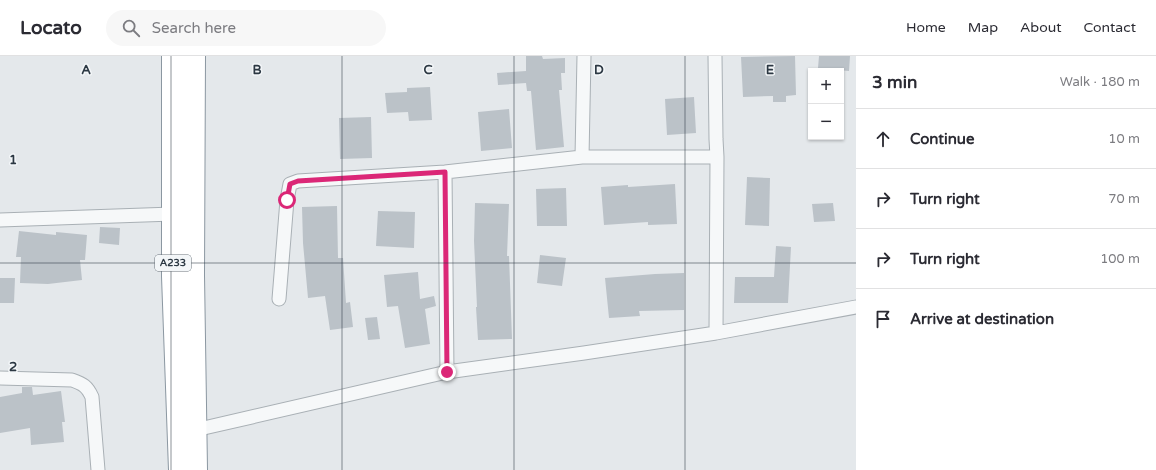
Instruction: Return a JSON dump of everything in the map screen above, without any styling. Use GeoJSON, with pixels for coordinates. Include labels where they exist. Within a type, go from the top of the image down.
{"type":"FeatureCollection","features":[{"type":"Feature","properties":{"kind":"highway","name":"A233"},"geometry":{"type":"LineString","coordinates":[[173,56],[173,276],[180,470]]}},
{"type":"Feature","properties":{"kind":"highway","name":"A233"},"geometry":{"type":"LineString","coordinates":[[194,56],[193,275],[196,470]]}},
{"type":"Feature","properties":{"kind":"street"},"geometry":{"type":"LineString","coordinates":[[582,157],[584,56]]}},
{"type":"Feature","properties":{"kind":"street"},"geometry":{"type":"LineString","coordinates":[[715,56],[717,157],[716,333]]}},
{"type":"Feature","properties":{"kind":"street"},"geometry":{"type":"LineString","coordinates":[[280,299],[287,200],[290,184],[298,181],[445,172],[582,157],[717,157]]}},
{"type":"Feature","properties":{"kind":"street"},"geometry":{"type":"LineString","coordinates":[[445,172],[447,372]]}},
{"type":"Feature","properties":{"kind":"street"},"geometry":{"type":"LineString","coordinates":[[0,220],[173,214]]}},
{"type":"Feature","properties":{"kind":"street"},"geometry":{"type":"LineString","coordinates":[[195,430],[447,372],[716,333],[856,308]]}},
{"type":"Feature","properties":{"kind":"street"},"geometry":{"type":"LineString","coordinates":[[0,378],[72,380],[80,383],[88,389],[92,397],[98,470]]}},
{"type":"Feature","properties":{"kind":"building"},"geometry":{"type":"Polygon","coordinates":[[[526,56],[542,56],[543,59],[565,58],[565,73],[561,73],[562,90],[559,90],[564,147],[536,150],[531,91],[527,91],[526,83],[498,85],[497,73],[526,71],[526,56]]]}},
{"type":"Feature","properties":{"kind":"building"},"geometry":{"type":"Polygon","coordinates":[[[795,56],[796,95],[786,96],[786,102],[773,102],[773,96],[743,97],[741,57],[795,56]]]}},
{"type":"Feature","properties":{"kind":"building"},"geometry":{"type":"Polygon","coordinates":[[[819,56],[850,56],[849,71],[844,71],[844,68],[818,68],[819,56]]]}},
{"type":"Feature","properties":{"kind":"building"},"geometry":{"type":"Polygon","coordinates":[[[430,87],[432,120],[409,121],[408,112],[387,113],[385,93],[407,92],[407,88],[430,87]]]}},
{"type":"Feature","properties":{"kind":"building"},"geometry":{"type":"Polygon","coordinates":[[[694,97],[696,133],[667,135],[665,99],[694,97]]]}},
{"type":"Feature","properties":{"kind":"building"},"geometry":{"type":"Polygon","coordinates":[[[509,109],[512,148],[481,151],[478,112],[509,109]]]}},
{"type":"Feature","properties":{"kind":"building"},"geometry":{"type":"Polygon","coordinates":[[[371,117],[372,158],[340,159],[339,118],[371,117]]]}},
{"type":"Feature","properties":{"kind":"building"},"geometry":{"type":"Polygon","coordinates":[[[747,177],[770,178],[769,226],[745,225],[747,177]]]}},
{"type":"Feature","properties":{"kind":"building"},"geometry":{"type":"Polygon","coordinates":[[[675,184],[677,224],[648,225],[648,222],[604,225],[601,187],[675,184]]]}},
{"type":"Feature","properties":{"kind":"building"},"geometry":{"type":"Polygon","coordinates":[[[566,188],[567,226],[537,226],[536,189],[566,188]]]}},
{"type":"Feature","properties":{"kind":"building"},"geometry":{"type":"Polygon","coordinates":[[[475,203],[509,204],[507,256],[509,256],[512,339],[478,340],[474,241],[475,203]]]}},
{"type":"Feature","properties":{"kind":"building"},"geometry":{"type":"Polygon","coordinates":[[[833,203],[835,221],[814,222],[812,204],[833,203]]]}},
{"type":"Feature","properties":{"kind":"building"},"geometry":{"type":"Polygon","coordinates":[[[337,206],[338,258],[343,258],[346,303],[350,302],[353,327],[330,330],[325,296],[308,298],[303,243],[302,207],[337,206]]]}},
{"type":"Feature","properties":{"kind":"building"},"geometry":{"type":"Polygon","coordinates":[[[378,211],[415,212],[414,248],[376,246],[378,211]]]}},
{"type":"Feature","properties":{"kind":"building"},"geometry":{"type":"Polygon","coordinates":[[[100,227],[120,228],[119,245],[99,243],[100,227]]]}},
{"type":"Feature","properties":{"kind":"building"},"geometry":{"type":"Polygon","coordinates":[[[19,231],[56,235],[56,232],[87,235],[85,260],[80,260],[82,280],[48,284],[20,283],[21,257],[16,257],[19,231]]]}},
{"type":"Feature","properties":{"kind":"building"},"geometry":{"type":"Polygon","coordinates":[[[776,246],[791,247],[788,303],[734,303],[735,277],[774,277],[776,246]]]}},
{"type":"Feature","properties":{"kind":"building"},"geometry":{"type":"Polygon","coordinates":[[[540,255],[566,258],[562,286],[537,283],[540,255]]]}},
{"type":"Feature","properties":{"kind":"building"},"geometry":{"type":"Polygon","coordinates":[[[418,272],[420,299],[434,296],[436,306],[425,309],[430,344],[405,348],[398,306],[387,307],[384,275],[418,272]]]}},
{"type":"Feature","properties":{"kind":"building"},"geometry":{"type":"Polygon","coordinates":[[[684,273],[684,310],[639,311],[640,316],[609,318],[605,278],[684,273]]]}},
{"type":"Feature","properties":{"kind":"building"},"geometry":{"type":"Polygon","coordinates":[[[0,278],[15,278],[14,303],[0,303],[0,278]]]}},
{"type":"Feature","properties":{"kind":"building"},"geometry":{"type":"Polygon","coordinates":[[[377,317],[380,339],[368,340],[365,318],[377,317]]]}},
{"type":"Feature","properties":{"kind":"building"},"geometry":{"type":"Polygon","coordinates":[[[22,387],[32,387],[33,395],[61,391],[65,422],[62,422],[64,442],[31,445],[30,428],[0,433],[0,397],[22,393],[22,387]]]}},
{"type":"Feature","properties":{"kind":"route"},"geometry":{"type":"LineString","coordinates":[[287,200],[290,184],[298,181],[445,172],[447,372]]}}]}
